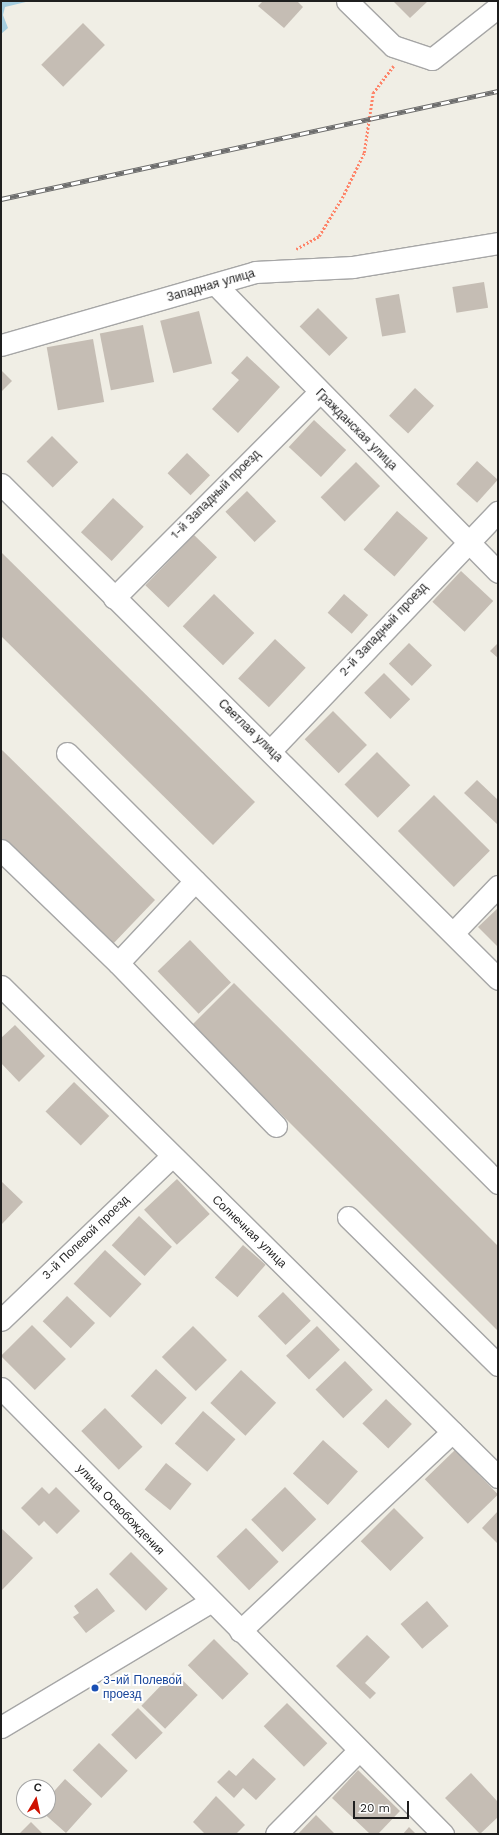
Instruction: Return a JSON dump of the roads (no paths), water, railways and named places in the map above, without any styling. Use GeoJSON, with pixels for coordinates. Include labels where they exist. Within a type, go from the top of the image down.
{"type":"FeatureCollection","features":[{"type":"Feature","properties":{"kind":"street"},"geometry":{"type":"LineString","coordinates":[[347,1],[393,46],[432,59],[498,7]]}},
{"type":"Feature","properties":{"kind":"street","name":"Западная улица"},"geometry":{"type":"LineString","coordinates":[[1,345],[216,285],[256,272],[353,267],[498,243]]}},
{"type":"Feature","properties":{"kind":"street","name":"Гражданская улица"},"geometry":{"type":"LineString","coordinates":[[216,285],[318,393],[498,572]]}},
{"type":"Feature","properties":{"kind":"street","name":"1-й Западный проезд"},"geometry":{"type":"LineString","coordinates":[[114,598],[318,393]]}},
{"type":"Feature","properties":{"kind":"street","name":"Светлая улица"},"geometry":{"type":"LineString","coordinates":[[1,484],[114,598],[271,750],[498,980]]}},
{"type":"Feature","properties":{"kind":"street","name":"2-й Западный проезд"},"geometry":{"type":"LineString","coordinates":[[271,750],[468,541],[498,512]]}},
{"type":"Feature","properties":{"kind":"street"},"geometry":{"type":"LineString","coordinates":[[67,753],[498,1183]]}},
{"type":"Feature","properties":{"kind":"street"},"geometry":{"type":"LineString","coordinates":[[1,850],[118,963],[276,1126]]}},
{"type":"Feature","properties":{"kind":"street"},"geometry":{"type":"LineString","coordinates":[[118,963],[195,881]]}},
{"type":"Feature","properties":{"kind":"street"},"geometry":{"type":"LineString","coordinates":[[453,933],[498,886]]}},
{"type":"Feature","properties":{"kind":"street","name":"Солнечная улица"},"geometry":{"type":"LineString","coordinates":[[1,986],[171,1156],[498,1477]]}},
{"type":"Feature","properties":{"kind":"street","name":"3-й Полевой проезд"},"geometry":{"type":"LineString","coordinates":[[1,1320],[171,1156]]}},
{"type":"Feature","properties":{"kind":"street"},"geometry":{"type":"LineString","coordinates":[[348,1218],[498,1365]]}},
{"type":"Feature","properties":{"kind":"street","name":"улица Освобождения"},"geometry":{"type":"LineString","coordinates":[[1,1388],[210,1602],[444,1834]]}},
{"type":"Feature","properties":{"kind":"street"},"geometry":{"type":"LineString","coordinates":[[240,1631],[452,1432]]}},
{"type":"Feature","properties":{"kind":"street"},"geometry":{"type":"LineString","coordinates":[[1,1727],[210,1602]]}},
{"type":"Feature","properties":{"kind":"street"},"geometry":{"type":"LineString","coordinates":[[276,1834],[359,1750]]}},
{"type":"Feature","properties":{"kind":"water"},"geometry":{"type":"Polygon","coordinates":[[[1,1],[30,1],[5,7],[3,15],[8,28],[1,34],[1,1]]]}},
{"type":"Feature","properties":{"kind":"railway"},"geometry":{"type":"LineString","coordinates":[[1,199],[498,91]]}},
{"type":"Feature","properties":{"kind":"place","name":"3-ий Полевой проезд"},"geometry":{"type":"Point","coordinates":[95,1688]}}]}
